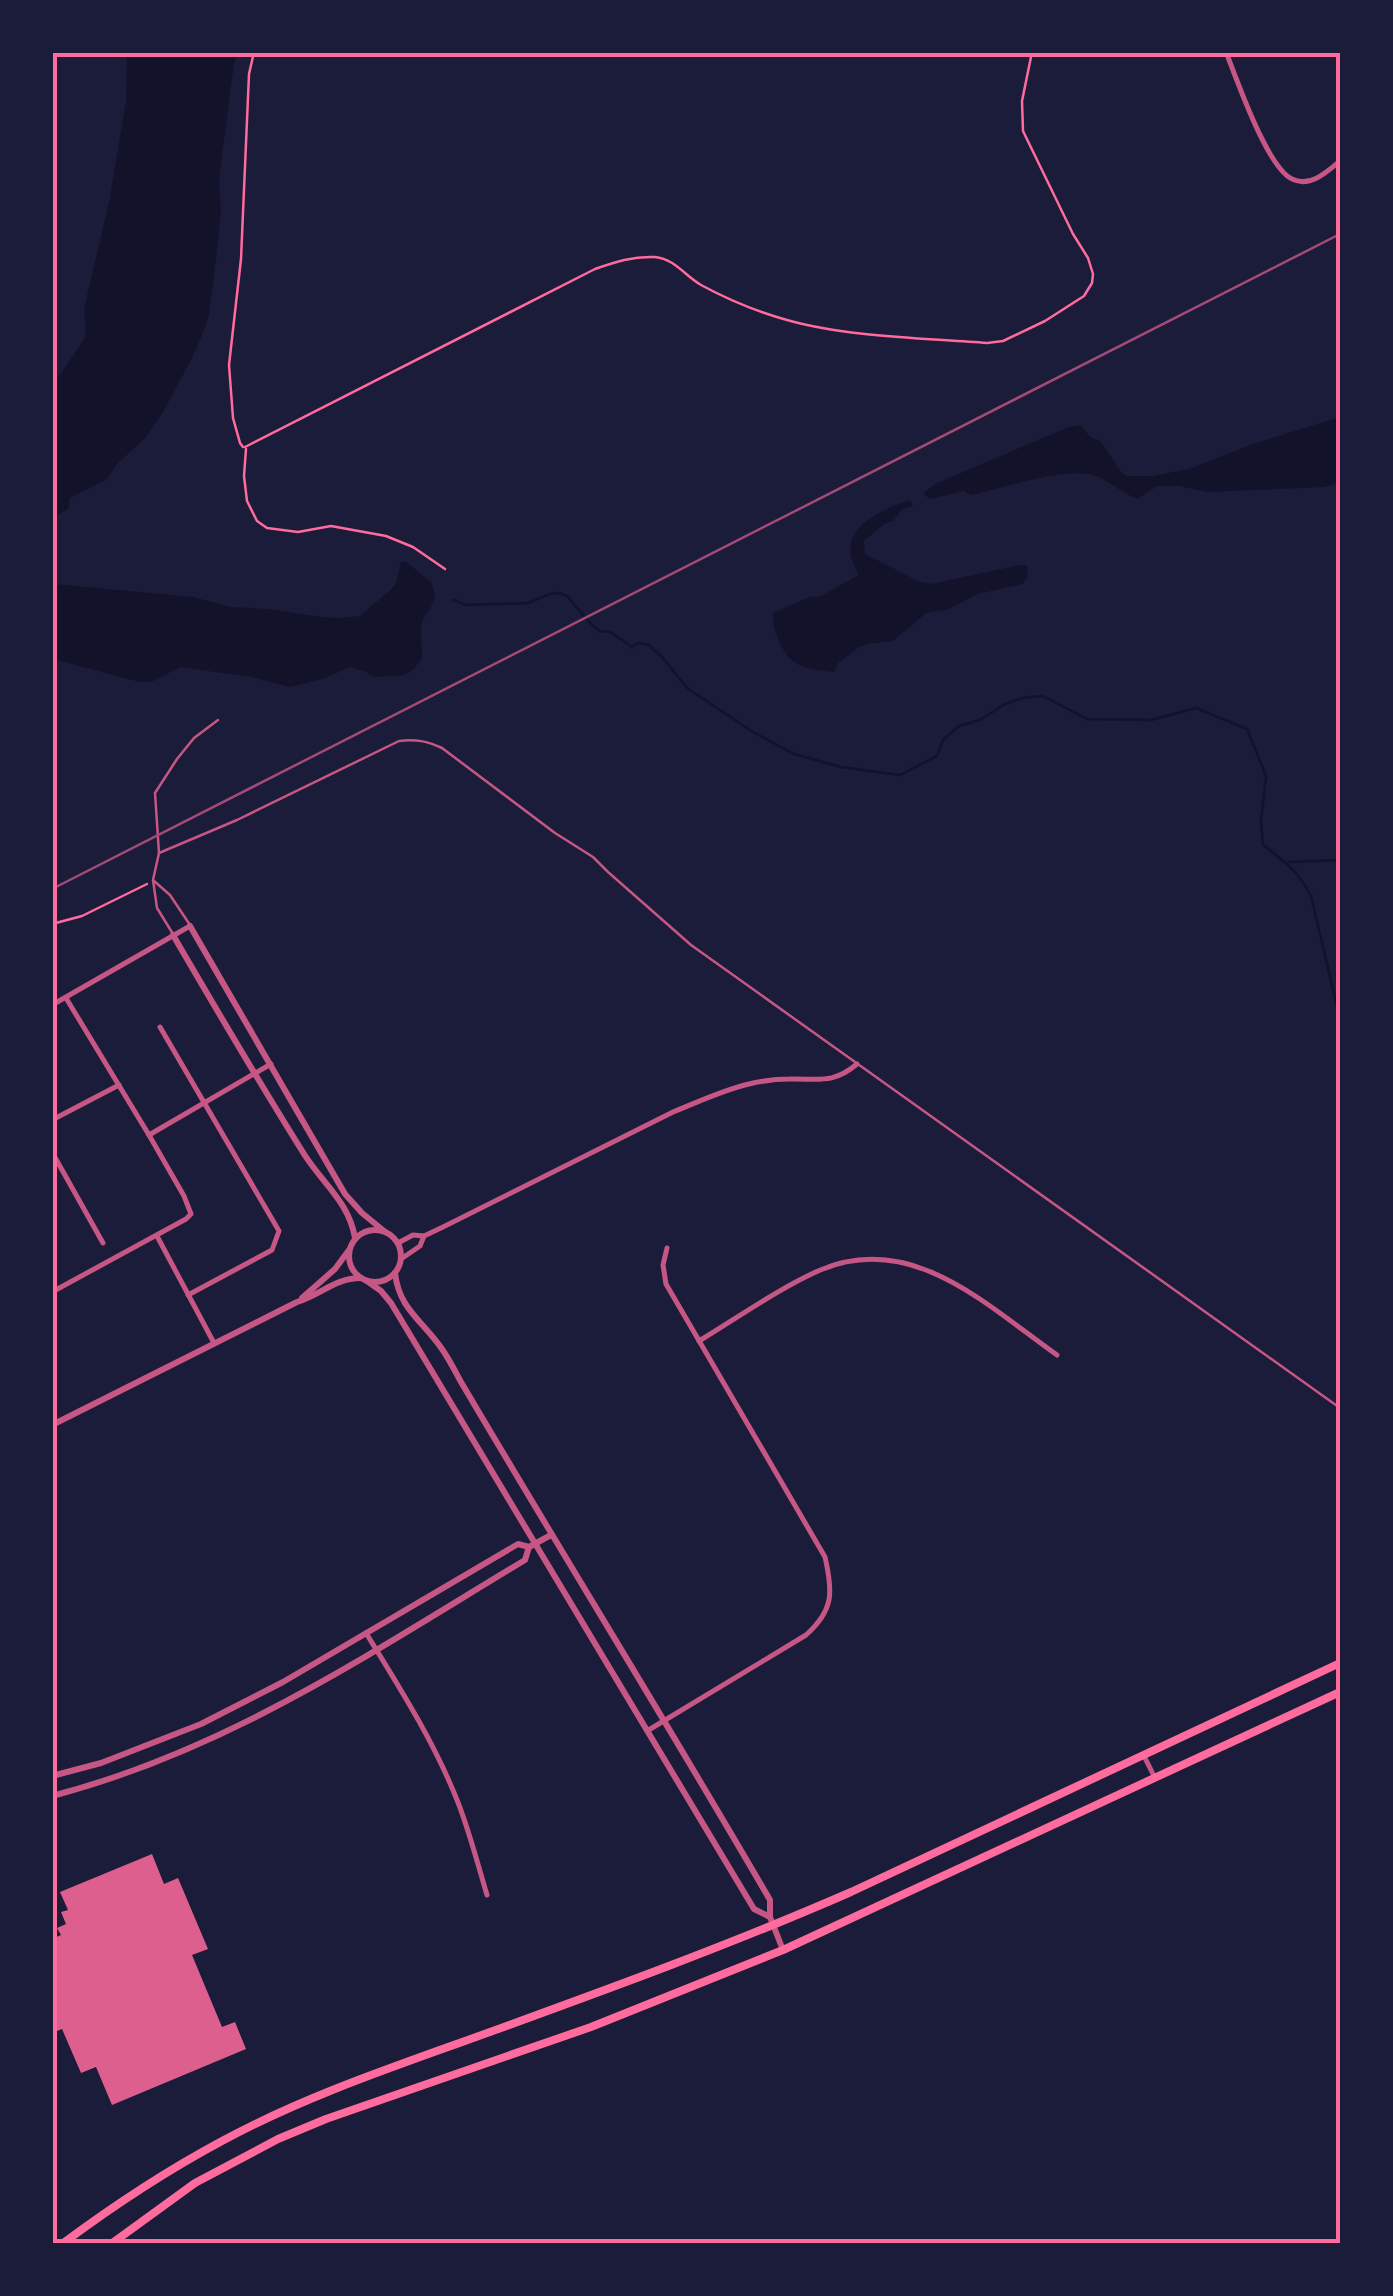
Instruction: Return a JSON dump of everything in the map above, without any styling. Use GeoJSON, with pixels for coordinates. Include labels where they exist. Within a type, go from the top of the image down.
{"type":"FeatureCollection","features":[{"type":"Feature","properties":{"kind":"main road"},"geometry":{"type":"LineString","coordinates":[[62,2244],[182,2164],[284,2111],[663,1970],[851,1892],[1340,1663]]}},
{"type":"Feature","properties":{"kind":"main road"},"geometry":{"type":"LineString","coordinates":[[111,2244],[195,2183],[278,2138],[591,2027],[783,1950],[1340,1692]]}},
{"type":"Feature","properties":{"kind":"street"},"geometry":{"type":"LineString","coordinates":[[1226,52],[1271,157],[1287,176],[1309,182],[1340,161]]}},
{"type":"Feature","properties":{"kind":"street"},"geometry":{"type":"LineString","coordinates":[[52,1004],[190,926],[345,1194],[398,1243],[401,1259]]}},
{"type":"Feature","properties":{"kind":"street"},"geometry":{"type":"LineString","coordinates":[[173,935],[316,1172],[348,1211],[355,1238]]}},
{"type":"Feature","properties":{"kind":"street"},"geometry":{"type":"LineString","coordinates":[[52,1292],[191,1214],[149,1135],[66,998]]}},
{"type":"Feature","properties":{"kind":"street"},"geometry":{"type":"LineString","coordinates":[[160,1027],[279,1231],[272,1250],[188,1295]]}},
{"type":"Feature","properties":{"kind":"street"},"geometry":{"type":"LineString","coordinates":[[149,1135],[271,1064]]}},
{"type":"Feature","properties":{"kind":"street"},"geometry":{"type":"LineString","coordinates":[[398,1243],[413,1235],[424,1236],[706,1098],[788,1078],[833,1079],[858,1064]]}},
{"type":"Feature","properties":{"kind":"street"},"geometry":{"type":"LineString","coordinates":[[52,1120],[119,1085]]}},
{"type":"Feature","properties":{"kind":"street"},"geometry":{"type":"LineString","coordinates":[[52,1152],[103,1244]]}},
{"type":"Feature","properties":{"kind":"street"},"geometry":{"type":"LineString","coordinates":[[298,1302],[335,1269],[355,1238],[371,1230],[384,1231]]}},
{"type":"Feature","properties":{"kind":"street"},"geometry":{"type":"LineString","coordinates":[[157,1236],[214,1344]]}},
{"type":"Feature","properties":{"kind":"street"},"geometry":{"type":"LineString","coordinates":[[52,1425],[321,1293],[336,1281],[382,1281],[394,1273],[401,1259],[420,1246],[424,1236]]}},
{"type":"Feature","properties":{"kind":"street"},"geometry":{"type":"LineString","coordinates":[[647,1731],[806,1635],[823,1617],[832,1586],[826,1557],[666,1284],[663,1264],[667,1248]]}},
{"type":"Feature","properties":{"kind":"street"},"geometry":{"type":"LineString","coordinates":[[349,1249],[350,1265],[392,1304],[532,1545],[754,1909],[771,1922]]}},
{"type":"Feature","properties":{"kind":"street"},"geometry":{"type":"LineString","coordinates":[[699,1340],[817,1272],[842,1262],[883,1260],[923,1268],[946,1278],[1057,1355]]}},
{"type":"Feature","properties":{"kind":"street"},"geometry":{"type":"LineString","coordinates":[[394,1273],[403,1304],[442,1348],[770,1900],[771,1922],[783,1950]]}},
{"type":"Feature","properties":{"kind":"street"},"geometry":{"type":"LineString","coordinates":[[52,1776],[102,1762],[202,1724],[283,1682],[518,1544],[532,1545],[550,1535]]}},
{"type":"Feature","properties":{"kind":"street"},"geometry":{"type":"LineString","coordinates":[[52,1796],[155,1764],[266,1713],[525,1560],[532,1545]]}},
{"type":"Feature","properties":{"kind":"street"},"geometry":{"type":"LineString","coordinates":[[366,1633],[448,1779],[487,1895]]}},
{"type":"Feature","properties":{"kind":"street"},"geometry":{"type":"LineString","coordinates":[[1144,1756],[1155,1778]]}},
{"type":"Feature","properties":{"kind":"lane"},"geometry":{"type":"LineString","coordinates":[[173,935],[158,908],[152,880],[159,853],[155,793],[194,738],[218,720]]}},
{"type":"Feature","properties":{"kind":"lane"},"geometry":{"type":"LineString","coordinates":[[159,853],[238,820],[386,746],[406,740],[427,741],[442,748],[555,833],[594,856],[690,945],[1340,1408]]}},
{"type":"Feature","properties":{"kind":"lane"},"geometry":{"type":"LineString","coordinates":[[152,880],[170,895],[190,926]]}},
{"type":"Feature","properties":{"kind":"path"},"geometry":{"type":"LineString","coordinates":[[246,448],[240,443],[233,418],[229,365],[241,259],[249,74],[254,52]]}},
{"type":"Feature","properties":{"kind":"path"},"geometry":{"type":"LineString","coordinates":[[246,448],[595,269],[626,258],[666,260],[712,290],[785,320],[826,329],[987,343],[1045,321],[1084,296],[1093,274],[1021,123],[1032,52]]}},
{"type":"Feature","properties":{"kind":"path"},"geometry":{"type":"LineString","coordinates":[[246,448],[247,501],[257,521],[267,528],[298,532],[330,526],[386,536],[414,547],[445,569]]}},
{"type":"Feature","properties":{"kind":"path"},"geometry":{"type":"LineString","coordinates":[[52,924],[82,916],[152,880]]}},
{"type":"Feature","properties":{"kind":"shaded area"},"geometry":{"type":"Polygon","coordinates":[[[127,53],[238,53],[219,179],[221,209],[209,315],[192,358],[146,437],[106,480],[70,498],[68,509],[53,517],[53,382],[86,336],[84,309],[109,203],[126,102],[127,53]]]}},
{"type":"Feature","properties":{"kind":"shaded area"},"geometry":{"type":"Polygon","coordinates":[[[1340,417],[1340,483],[1323,487],[1208,492],[1157,486],[1138,499],[1095,476],[1076,473],[971,495],[964,491],[930,499],[923,494],[935,484],[1069,427],[1081,425],[1090,437],[1100,441],[1122,473],[1153,476],[1189,469],[1340,417]]]}},
{"type":"Feature","properties":{"kind":"shaded area"},"geometry":{"type":"Polygon","coordinates":[[[910,501],[913,506],[902,509],[893,521],[864,541],[865,554],[931,584],[1026,565],[1027,578],[1023,584],[977,594],[949,609],[926,613],[893,641],[859,647],[838,663],[834,672],[806,668],[793,661],[778,639],[773,613],[821,596],[857,576],[850,551],[854,534],[877,514],[910,501]]]}},
{"type":"Feature","properties":{"kind":"shaded area"},"geometry":{"type":"Polygon","coordinates":[[[401,562],[431,582],[435,595],[421,625],[422,658],[404,675],[375,677],[349,667],[326,678],[290,687],[180,667],[153,681],[140,682],[53,659],[53,584],[193,597],[230,607],[342,618],[360,616],[387,593],[396,584],[401,562]]]}},
{"type":"Feature","properties":{"kind":"building"},"geometry":{"type":"Polygon","coordinates":[[[152,1854],[164,1884],[178,1878],[208,1949],[192,1955],[222,2027],[235,2022],[246,2049],[112,2105],[96,2067],[81,2073],[62,2029],[52,2033],[52,1939],[61,1935],[57,1928],[66,1924],[61,1912],[68,1910],[60,1892],[152,1854]]]}},
{"type":"Feature","properties":{"kind":"waterway"},"geometry":{"type":"LineString","coordinates":[[453,600],[466,605],[528,603],[550,594],[567,596],[600,631],[610,632],[632,647],[638,643],[649,645],[687,688],[753,732],[794,754],[841,767],[900,775],[937,756],[943,740],[959,726],[980,720],[1005,704],[1043,696],[1087,719],[1151,720],[1196,708],[1247,729],[1266,776],[1261,821],[1263,845],[1296,874],[1311,896],[1340,1019]]}},
{"type":"Feature","properties":{"kind":"waterway"},"geometry":{"type":"LineString","coordinates":[[1288,862],[1340,860]]}},
{"type":"Feature","properties":{"kind":"railway"},"geometry":{"type":"LineString","coordinates":[[52,889],[1340,234]]}}]}
